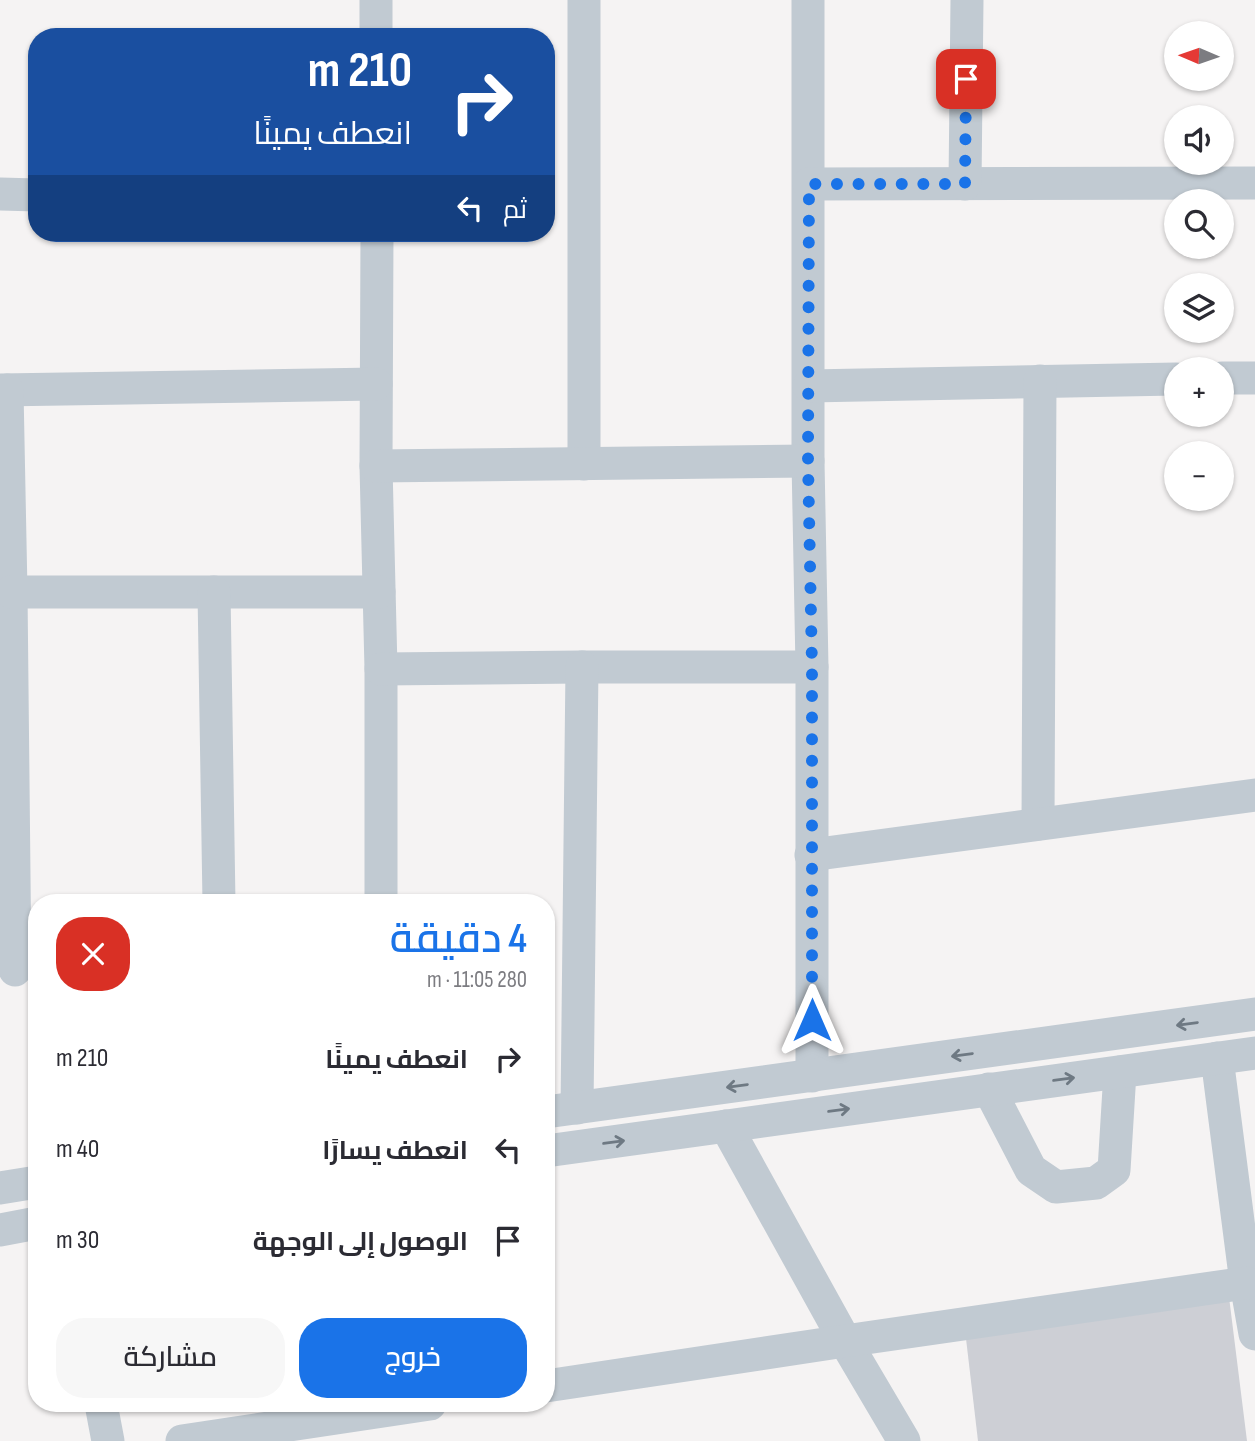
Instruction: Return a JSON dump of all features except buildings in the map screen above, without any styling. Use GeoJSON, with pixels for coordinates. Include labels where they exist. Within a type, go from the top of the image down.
{"type":"FeatureCollection","features":[{"type":"Feature","properties":{"kind":"street"},"geometry":{"type":"LineString","coordinates":[[376,0],[376,28]]}},
{"type":"Feature","properties":{"kind":"street"},"geometry":{"type":"LineString","coordinates":[[584,0],[584,464]]}},
{"type":"Feature","properties":{"kind":"street"},"geometry":{"type":"LineString","coordinates":[[808,0],[812,1076]]}},
{"type":"Feature","properties":{"kind":"street"},"geometry":{"type":"LineString","coordinates":[[965,184],[967,0]]}},
{"type":"Feature","properties":{"kind":"street"},"geometry":{"type":"LineString","coordinates":[[809,184],[1255,183]]}},
{"type":"Feature","properties":{"kind":"street"},"geometry":{"type":"LineString","coordinates":[[0,194],[28,195]]}},
{"type":"Feature","properties":{"kind":"street"},"geometry":{"type":"LineString","coordinates":[[377,242],[380,894]]}},
{"type":"Feature","properties":{"kind":"street"},"geometry":{"type":"LineString","coordinates":[[1234,378],[1255,378]]}},
{"type":"Feature","properties":{"kind":"street"},"geometry":{"type":"LineString","coordinates":[[808,386],[1164,379]]}},
{"type":"Feature","properties":{"kind":"street"},"geometry":{"type":"LineString","coordinates":[[1038,824],[1040,381]]}},
{"type":"Feature","properties":{"kind":"street"},"geometry":{"type":"LineString","coordinates":[[17,969],[11,592],[3,390],[376,384]]}},
{"type":"Feature","properties":{"kind":"street"},"geometry":{"type":"LineString","coordinates":[[376,466],[808,461]]}},
{"type":"Feature","properties":{"kind":"street"},"geometry":{"type":"LineString","coordinates":[[11,592],[379,592]]}},
{"type":"Feature","properties":{"kind":"street"},"geometry":{"type":"LineString","coordinates":[[214,592],[219,894]]}},
{"type":"Feature","properties":{"kind":"street"},"geometry":{"type":"LineString","coordinates":[[582,667],[561,1110],[1255,1014]]}},
{"type":"Feature","properties":{"kind":"street"},"geometry":{"type":"LineString","coordinates":[[381,669],[812,667]]}},
{"type":"Feature","properties":{"kind":"street"},"geometry":{"type":"LineString","coordinates":[[811,855],[1255,795]]}},
{"type":"Feature","properties":{"kind":"street"},"geometry":{"type":"LineString","coordinates":[[555,1150],[1255,1053]]}},
{"type":"Feature","properties":{"kind":"street"},"geometry":{"type":"LineString","coordinates":[[1217,1058],[1255,1334]]}},
{"type":"Feature","properties":{"kind":"street"},"geometry":{"type":"LineString","coordinates":[[989,1090],[1031,1170],[1056,1187],[1096,1183],[1114,1170],[1120,1072]]}},
{"type":"Feature","properties":{"kind":"street"},"geometry":{"type":"LineString","coordinates":[[726,1126],[845,1341],[904,1441]]}},
{"type":"Feature","properties":{"kind":"street"},"geometry":{"type":"LineString","coordinates":[[0,1188],[28,1183]]}},
{"type":"Feature","properties":{"kind":"street"},"geometry":{"type":"LineString","coordinates":[[0,1230],[28,1225]]}},
{"type":"Feature","properties":{"kind":"street"},"geometry":{"type":"LineString","coordinates":[[555,1385],[1246,1283]]}},
{"type":"Feature","properties":{"kind":"street"},"geometry":{"type":"LineString","coordinates":[[103,1412],[108,1441]]}},
{"type":"Feature","properties":{"kind":"street"},"geometry":{"type":"LineString","coordinates":[[182,1441],[376,1412]]}},
{"type":"Feature","properties":{"kind":"route"},"geometry":{"type":"LineString","coordinates":[[812,1020],[809,184],[965,184],[966,79]]}}]}
